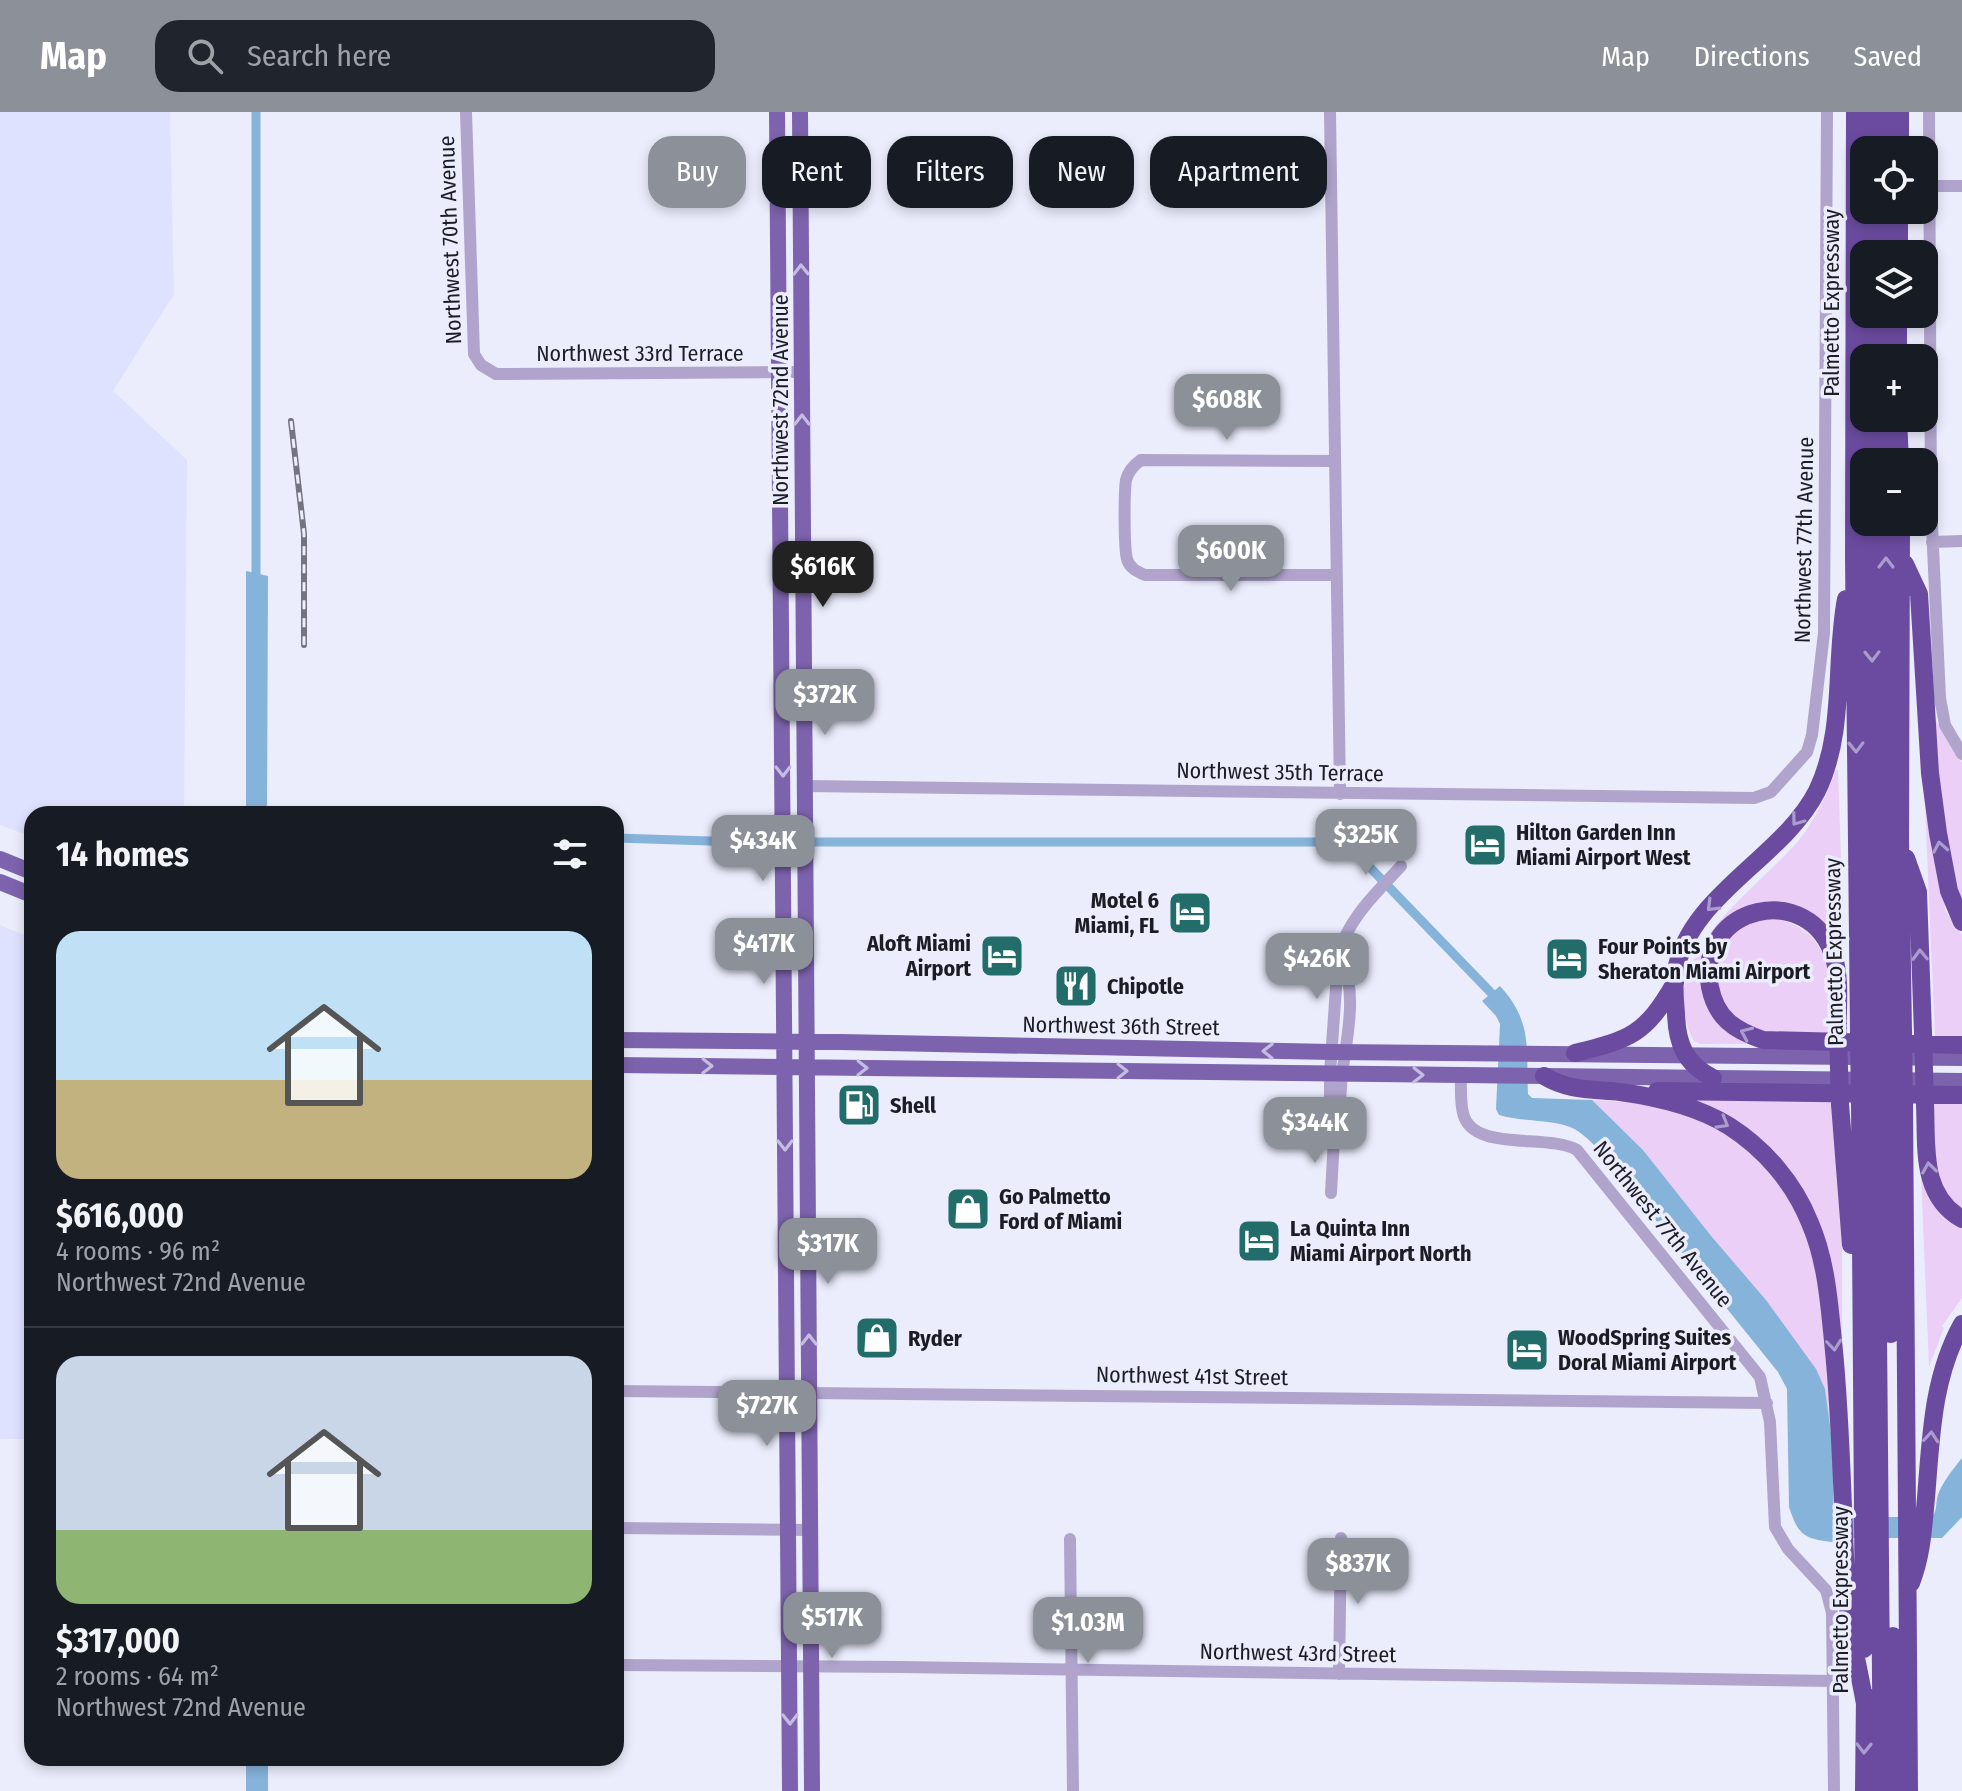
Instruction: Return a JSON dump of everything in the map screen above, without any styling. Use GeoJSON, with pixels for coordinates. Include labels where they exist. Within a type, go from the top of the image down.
{"type":"FeatureCollection","features":[{"type":"Feature","properties":{"kind":"highway","name":"Palmetto Expressway"},"geometry":{"type":"LineString","coordinates":[[1855,112],[1854,557],[1882,1032],[1888,1528],[1865,1704],[1864,1791]]}},
{"type":"Feature","properties":{"kind":"highway"},"geometry":{"type":"LineString","coordinates":[[1868,112],[1868,136]]}},
{"type":"Feature","properties":{"kind":"highway"},"geometry":{"type":"LineString","coordinates":[[1884,112],[1884,136]]}},
{"type":"Feature","properties":{"kind":"highway"},"geometry":{"type":"LineString","coordinates":[[1900,112],[1900,136]]}},
{"type":"Feature","properties":{"kind":"highway"},"geometry":{"type":"LineString","coordinates":[[1871,536],[1882,1032]]}},
{"type":"Feature","properties":{"kind":"highway"},"geometry":{"type":"LineString","coordinates":[[1882,1032],[1886,536]]}},
{"type":"Feature","properties":{"kind":"highway","name":"Palmetto Expressway"},"geometry":{"type":"LineString","coordinates":[[1888,1528],[1862,1347],[1882,1105],[1882,1032],[1900,841],[1901,536]]}},
{"type":"Feature","properties":{"kind":"highway"},"geometry":{"type":"LineString","coordinates":[[1713,1078],[1695,1067],[1685,1055],[1678,1038],[1675,983],[1680,956],[1689,934],[1705,912],[1797,822],[1816,791],[1832,742],[1843,615],[1854,557]]}},
{"type":"Feature","properties":{"kind":"highway"},"geometry":{"type":"LineString","coordinates":[[1902,558],[1919,594],[1925,712],[1936,818],[1949,891],[1962,922]]}},
{"type":"Feature","properties":{"kind":"highway"},"geometry":{"type":"LineString","coordinates":[[1900,841],[1918,892],[1930,1180],[1943,1204],[1962,1219]]}},
{"type":"Feature","properties":{"kind":"highway"},"geometry":{"type":"LineString","coordinates":[[1862,1347],[1848,1219],[1840,1104],[1838,1032],[1837,976],[1834,958],[1826,939],[1815,927],[1803,918],[1774,909],[1744,915],[1722,933],[1709,961],[1711,996],[1716,1010],[1724,1020],[1747,1035],[1763,1040],[1962,1045]]}},
{"type":"Feature","properties":{"kind":"highway"},"geometry":{"type":"LineString","coordinates":[[1575,1053],[1615,1042],[1639,1031],[1654,1017],[1675,983]]}},
{"type":"Feature","properties":{"kind":"highway"},"geometry":{"type":"LineString","coordinates":[[1544,1076],[1561,1087],[1622,1092],[1962,1095]]}},
{"type":"Feature","properties":{"kind":"highway"},"geometry":{"type":"LineString","coordinates":[[1622,1092],[1681,1105],[1728,1126],[1751,1143],[1780,1172],[1804,1209],[1818,1246],[1827,1287],[1839,1404],[1898,1556],[1894,1685],[1896,1791]]}},
{"type":"Feature","properties":{"kind":"highway"},"geometry":{"type":"LineString","coordinates":[[1882,1105],[1888,1528],[1882,1791]]}},
{"type":"Feature","properties":{"kind":"highway"},"geometry":{"type":"LineString","coordinates":[[1888,1528],[1939,1378],[1962,1324]]}},
{"type":"Feature","properties":{"kind":"highway"},"geometry":{"type":"LineString","coordinates":[[1888,1528],[1921,1558],[1907,1593],[1909,1791]]}},
{"type":"Feature","properties":{"kind":"main road","name":"Northwest 72nd Avenue"},"geometry":{"type":"LineString","coordinates":[[777,112],[790,1791]]}},
{"type":"Feature","properties":{"kind":"main road","name":"Northwest 72nd Avenue"},"geometry":{"type":"LineString","coordinates":[[800,112],[812,1791]]}},
{"type":"Feature","properties":{"kind":"main road"},"geometry":{"type":"LineString","coordinates":[[779,329],[785,320],[801,312]]}},
{"type":"Feature","properties":{"kind":"main road"},"geometry":{"type":"LineString","coordinates":[[781,569],[803,568]]}},
{"type":"Feature","properties":{"kind":"main road"},"geometry":{"type":"LineString","coordinates":[[0,859],[24,869]]}},
{"type":"Feature","properties":{"kind":"main road"},"geometry":{"type":"LineString","coordinates":[[0,882],[24,892]]}},
{"type":"Feature","properties":{"kind":"main road","name":"Northwest 36th Street"},"geometry":{"type":"LineString","coordinates":[[624,1040],[1962,1058]]}},
{"type":"Feature","properties":{"kind":"main road"},"geometry":{"type":"LineString","coordinates":[[1205,1050],[1205,1072]]}},
{"type":"Feature","properties":{"kind":"main road","name":"Northwest 36th Street"},"geometry":{"type":"LineString","coordinates":[[624,1065],[1962,1081]]}},
{"type":"Feature","properties":{"kind":"street","name":"Northwest 70th Avenue"},"geometry":{"type":"LineString","coordinates":[[466,112],[474,354],[481,365]]}},
{"type":"Feature","properties":{"kind":"street"},"geometry":{"type":"LineString","coordinates":[[1330,112],[1340,794]]}},
{"type":"Feature","properties":{"kind":"street","name":"Northwest 77th Avenue"},"geometry":{"type":"LineString","coordinates":[[1754,798],[1771,792],[1807,752],[1812,735],[1824,633],[1827,112]]}},
{"type":"Feature","properties":{"kind":"street"},"geometry":{"type":"LineString","coordinates":[[1929,112],[1929,136]]}},
{"type":"Feature","properties":{"kind":"street"},"geometry":{"type":"LineString","coordinates":[[1938,186],[1962,186]]}},
{"type":"Feature","properties":{"kind":"street"},"geometry":{"type":"LineString","coordinates":[[1929,224],[1932,542],[1941,711],[1948,731],[1962,754]]}},
{"type":"Feature","properties":{"kind":"street","name":"Northwest 33rd Terrace"},"geometry":{"type":"LineString","coordinates":[[481,365],[496,374],[802,372]]}},
{"type":"Feature","properties":{"kind":"street"},"geometry":{"type":"LineString","coordinates":[[1335,461],[1141,460],[1133,466],[1126,479],[1127,560],[1135,571],[1145,575],[1335,575]]}},
{"type":"Feature","properties":{"kind":"street"},"geometry":{"type":"LineString","coordinates":[[1932,542],[1962,541]]}},
{"type":"Feature","properties":{"kind":"street","name":"Northwest 35th Terrace"},"geometry":{"type":"LineString","coordinates":[[805,786],[1754,798]]}},
{"type":"Feature","properties":{"kind":"street"},"geometry":{"type":"LineString","coordinates":[[1331,1193],[1334,1138],[1330,1133],[1339,1052],[1337,974],[1342,962],[1344,940],[1364,905],[1398,869]]}},
{"type":"Feature","properties":{"kind":"street","name":"Northwest 77th Avenue"},"geometry":{"type":"LineString","coordinates":[[1461,1075],[1463,1117],[1473,1131],[1488,1137],[1565,1143],[1577,1150],[1760,1377],[1767,1403],[1775,1527],[1788,1549],[1826,1590],[1832,1613],[1834,1791]]}},
{"type":"Feature","properties":{"kind":"street","name":"Northwest 41st Street"},"geometry":{"type":"LineString","coordinates":[[624,1391],[1767,1403]]}},
{"type":"Feature","properties":{"kind":"street"},"geometry":{"type":"LineString","coordinates":[[624,1528],[811,1530]]}},
{"type":"Feature","properties":{"kind":"street"},"geometry":{"type":"LineString","coordinates":[[1339,1674],[1341,1538]]}},
{"type":"Feature","properties":{"kind":"street"},"geometry":{"type":"LineString","coordinates":[[1070,1539],[1073,1791]]}},
{"type":"Feature","properties":{"kind":"street","name":"Northwest 43rd Street"},"geometry":{"type":"LineString","coordinates":[[624,1665],[1835,1681]]}},
{"type":"Feature","properties":{"kind":"shaded area"},"geometry":{"type":"Polygon","coordinates":[[[0,112],[170,112],[174,294],[113,391],[187,460],[184,806],[24,806],[24,834],[0,825],[0,112]]]}},
{"type":"Feature","properties":{"kind":"shaded area"},"geometry":{"type":"Polygon","coordinates":[[[1932,714],[1962,763],[1962,903],[1948,862],[1932,714]]]}},
{"type":"Feature","properties":{"kind":"shaded area"},"geometry":{"type":"Polygon","coordinates":[[[1836,770],[1845,973],[1840,957],[1776,904],[1703,954],[1701,984],[1708,1007],[1723,1027],[1747,1044],[1700,1044],[1694,1041],[1684,1011],[1685,982],[1696,955],[1734,905],[1799,840],[1820,807],[1836,770]]]}},
{"type":"Feature","properties":{"kind":"shaded area"},"geometry":{"type":"Polygon","coordinates":[[[1924,782],[1931,839],[1946,912],[1962,935],[1962,1039],[1935,1038],[1924,782]]]}},
{"type":"Feature","properties":{"kind":"shaded area"},"geometry":{"type":"Polygon","coordinates":[[[1767,917],[1790,923],[1806,932],[1818,945],[1829,976],[1832,1035],[1763,1033],[1731,1015],[1719,996],[1717,956],[1726,938],[1745,923],[1767,917]]]}},
{"type":"Feature","properties":{"kind":"shaded area"},"geometry":{"type":"Polygon","coordinates":[[[0,925],[24,935],[24,1439],[0,1439],[0,925]]]}},
{"type":"Feature","properties":{"kind":"shaded area"},"geometry":{"type":"Polygon","coordinates":[[[1835,1099],[1842,1229],[1842,1336],[1839,1336],[1797,1183],[1688,1100],[1835,1099]]]}},
{"type":"Feature","properties":{"kind":"shaded area"},"geometry":{"type":"Polygon","coordinates":[[[1592,1100],[1660,1107],[1700,1119],[1742,1145],[1777,1181],[1803,1224],[1817,1272],[1834,1441],[1830,1442],[1825,1389],[1766,1300],[1643,1150],[1592,1100]]]}},
{"type":"Feature","properties":{"kind":"shaded area"},"geometry":{"type":"Polygon","coordinates":[[[1933,1100],[1962,1102],[1962,1210],[1941,1188],[1935,1163],[1933,1100]]]}},
{"type":"Feature","properties":{"kind":"shaded area"},"geometry":{"type":"Polygon","coordinates":[[[1921,1175],[1962,1227],[1962,1298],[1942,1326],[1944,1328],[1929,1367],[1921,1175]]]}},
{"type":"Feature","properties":{"kind":"water"},"geometry":{"type":"Polygon","coordinates":[[[246,571],[268,576],[267,806],[246,806],[246,571]]]}},
{"type":"Feature","properties":{"kind":"water"},"geometry":{"type":"Polygon","coordinates":[[[1500,986],[1511,999],[1523,1024],[1528,1094],[1532,1098],[1592,1100],[1643,1150],[1766,1300],[1816,1369],[1825,1389],[1833,1448],[1833,1517],[1932,1517],[1941,1487],[1962,1458],[1962,1517],[1942,1538],[1838,1538],[1832,1542],[1803,1534],[1789,1507],[1787,1389],[1778,1372],[1590,1141],[1562,1124],[1499,1115],[1496,1109],[1500,1024],[1482,1001],[1500,986]]]}},
{"type":"Feature","properties":{"kind":"water"},"geometry":{"type":"Polygon","coordinates":[[[246,1766],[268,1766],[268,1791],[246,1791],[246,1766]]]}},
{"type":"Feature","properties":{"kind":"waterway"},"geometry":{"type":"LineString","coordinates":[[256,112],[256,583]]}},
{"type":"Feature","properties":{"kind":"waterway"},"geometry":{"type":"LineString","coordinates":[[624,838],[774,843]]}},
{"type":"Feature","properties":{"kind":"waterway"},"geometry":{"type":"LineString","coordinates":[[815,842],[1333,842],[1357,854],[1499,1001]]}},
{"type":"Feature","properties":{"kind":"railway"},"geometry":{"type":"LineString","coordinates":[[291,421],[304,534],[304,645]]}},
{"type":"Feature","properties":{"kind":"place","name":"Hilton Garden Inn Miami Airport West"},"geometry":{"type":"Point","coordinates":[1485,845]}},
{"type":"Feature","properties":{"kind":"place","name":"Motel 6 Miami, FL"},"geometry":{"type":"Point","coordinates":[1190,913]}},
{"type":"Feature","properties":{"kind":"place","name":"Aloft Miami Airport"},"geometry":{"type":"Point","coordinates":[1002,956]}},
{"type":"Feature","properties":{"kind":"place","name":"Four Points by Sheraton Miami Airport"},"geometry":{"type":"Point","coordinates":[1567,959]}},
{"type":"Feature","properties":{"kind":"place","name":"Chipotle"},"geometry":{"type":"Point","coordinates":[1076,986]}},
{"type":"Feature","properties":{"kind":"place","name":"Shell"},"geometry":{"type":"Point","coordinates":[859,1105]}},
{"type":"Feature","properties":{"kind":"place","name":"Go Palmetto Ford of Miami"},"geometry":{"type":"Point","coordinates":[968,1209]}},
{"type":"Feature","properties":{"kind":"place","name":"La Quinta Inn Miami Airport North"},"geometry":{"type":"Point","coordinates":[1259,1241]}},
{"type":"Feature","properties":{"kind":"place","name":"Ryder"},"geometry":{"type":"Point","coordinates":[877,1338]}},
{"type":"Feature","properties":{"kind":"place","name":"WoodSpring Suites Doral Miami Airport"},"geometry":{"type":"Point","coordinates":[1527,1350]}}]}
